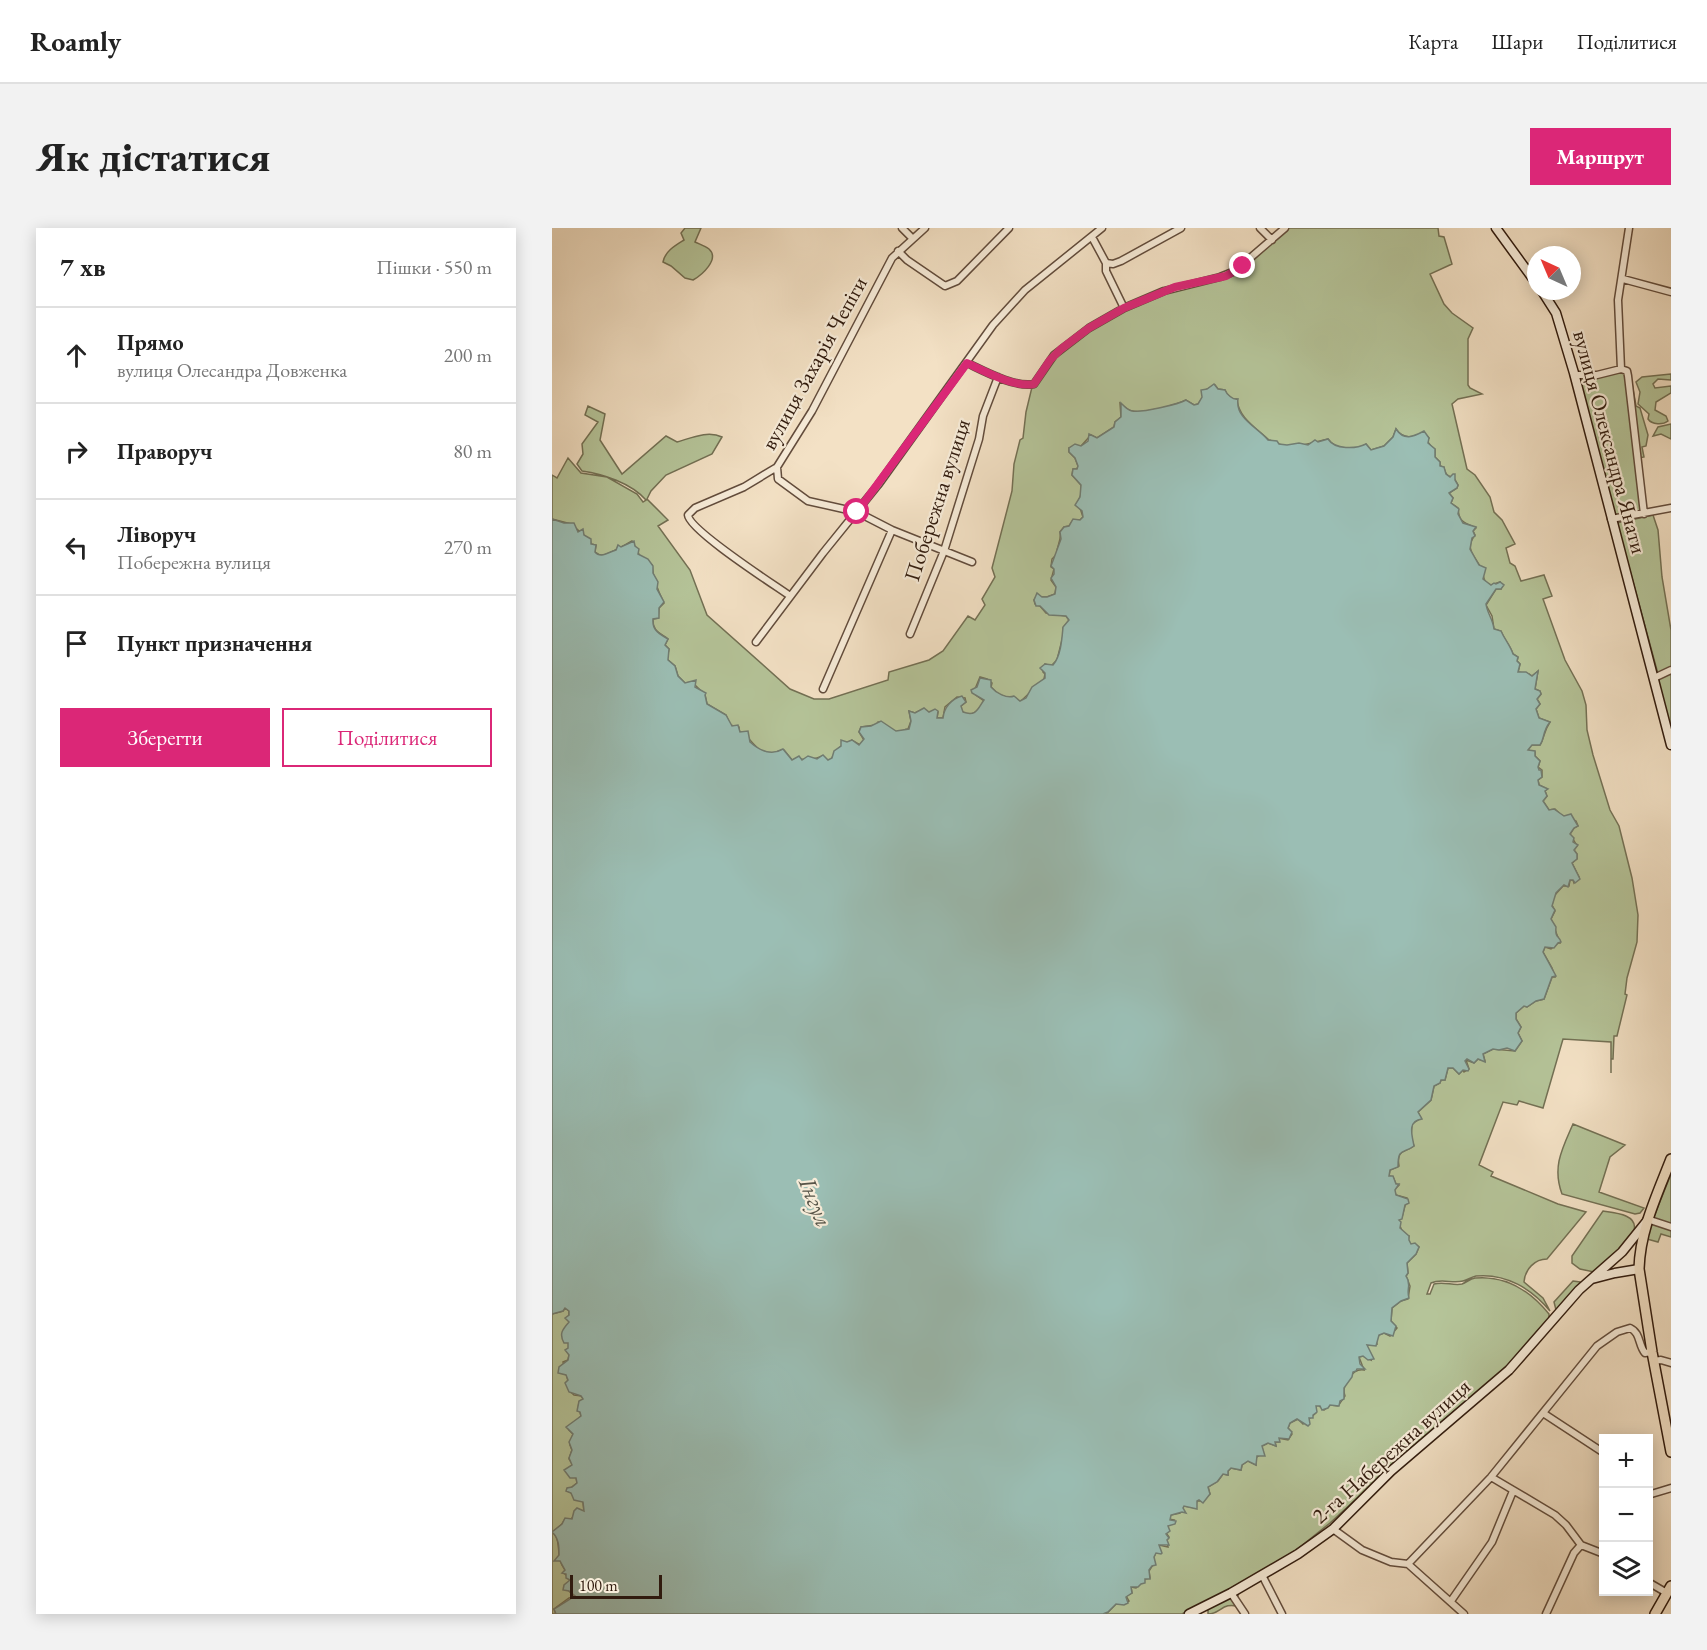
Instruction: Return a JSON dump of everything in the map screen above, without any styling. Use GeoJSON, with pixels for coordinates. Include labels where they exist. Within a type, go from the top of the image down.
{"type":"FeatureCollection","features":[{"type":"Feature","properties":{"kind":"main road"},"geometry":{"type":"LineString","coordinates":[[1496,228],[1527,271]]}},
{"type":"Feature","properties":{"kind":"main road","name":"вулиця Олександра Янати"},"geometry":{"type":"LineString","coordinates":[[1547,300],[1556,314],[1574,375],[1671,745]]}},
{"type":"Feature","properties":{"kind":"main road"},"geometry":{"type":"LineString","coordinates":[[1670,1162],[1647,1220],[1639,1269],[1652,1357],[1671,1452]]}},
{"type":"Feature","properties":{"kind":"main road","name":"2-га Набережна вулиця"},"geometry":{"type":"LineString","coordinates":[[1190,1614],[1204,1611],[1298,1554],[1333,1529],[1391,1471],[1509,1370],[1589,1280],[1622,1252],[1647,1220]]}},
{"type":"Feature","properties":{"kind":"main road"},"geometry":{"type":"LineString","coordinates":[[1589,1280],[1639,1269]]}},
{"type":"Feature","properties":{"kind":"main road"},"geometry":{"type":"LineString","coordinates":[[1655,1614],[1669,1589]]}},
{"type":"Feature","properties":{"kind":"street"},"geometry":{"type":"LineString","coordinates":[[902,228],[912,238]]}},
{"type":"Feature","properties":{"kind":"street","name":"вулиця Захарія Чепіги"},"geometry":{"type":"LineString","coordinates":[[790,596],[691,524],[688,515],[695,508],[744,487],[777,467],[812,411],[892,258],[925,228]]}},
{"type":"Feature","properties":{"kind":"street"},"geometry":{"type":"LineString","coordinates":[[898,251],[907,261],[945,286],[957,281],[1009,228]]}},
{"type":"Feature","properties":{"kind":"street"},"geometry":{"type":"LineString","coordinates":[[756,642],[857,512],[979,344],[1012,303],[1102,228]]}},
{"type":"Feature","properties":{"kind":"street"},"geometry":{"type":"LineString","coordinates":[[1107,263],[1113,264],[1130,257],[1181,228]]}},
{"type":"Feature","properties":{"kind":"street"},"geometry":{"type":"LineString","coordinates":[[1260,228],[1272,240]]}},
{"type":"Feature","properties":{"kind":"street"},"geometry":{"type":"LineString","coordinates":[[967,363],[998,377],[1028,385],[1034,384],[1050,360],[1089,328],[1124,308],[1175,287],[1226,276],[1243,266],[1285,228]]}},
{"type":"Feature","properties":{"kind":"street"},"geometry":{"type":"LineString","coordinates":[[1621,369],[1618,300],[1629,228]]}},
{"type":"Feature","properties":{"kind":"street"},"geometry":{"type":"LineString","coordinates":[[1092,237],[1107,263],[1106,271],[1124,308]]}},
{"type":"Feature","properties":{"kind":"street"},"geometry":{"type":"LineString","coordinates":[[1623,279],[1671,292]]}},
{"type":"Feature","properties":{"kind":"street"},"geometry":{"type":"LineString","coordinates":[[1574,375],[1597,375],[1621,369],[1627,371],[1644,514]]}},
{"type":"Feature","properties":{"kind":"street","name":"Побережна вулиця"},"geometry":{"type":"LineString","coordinates":[[910,633],[944,551],[979,440],[983,416],[998,377]]}},
{"type":"Feature","properties":{"kind":"street"},"geometry":{"type":"LineString","coordinates":[[777,467],[778,479],[803,499],[857,512],[892,530],[972,561]]}},
{"type":"Feature","properties":{"kind":"street"},"geometry":{"type":"LineString","coordinates":[[1611,519],[1671,508]]}},
{"type":"Feature","properties":{"kind":"street"},"geometry":{"type":"LineString","coordinates":[[823,689],[892,530]]}},
{"type":"Feature","properties":{"kind":"street"},"geometry":{"type":"LineString","coordinates":[[1654,678],[1671,670]]}},
{"type":"Feature","properties":{"kind":"street"},"geometry":{"type":"LineString","coordinates":[[1647,1220],[1671,1227]]}},
{"type":"Feature","properties":{"kind":"street"},"geometry":{"type":"LineString","coordinates":[[1408,1564],[1491,1477],[1595,1348],[1617,1332],[1627,1328],[1633,1329],[1645,1353],[1671,1363]]}},
{"type":"Feature","properties":{"kind":"street"},"geometry":{"type":"LineString","coordinates":[[1543,1413],[1599,1450]]}},
{"type":"Feature","properties":{"kind":"street"},"geometry":{"type":"LineString","coordinates":[[1491,1477],[1555,1515],[1581,1545],[1599,1552]]}},
{"type":"Feature","properties":{"kind":"street"},"geometry":{"type":"LineString","coordinates":[[1653,1493],[1671,1488]]}},
{"type":"Feature","properties":{"kind":"street"},"geometry":{"type":"LineString","coordinates":[[1451,1601],[1492,1542],[1513,1491]]}},
{"type":"Feature","properties":{"kind":"street"},"geometry":{"type":"LineString","coordinates":[[1333,1529],[1362,1550],[1391,1562],[1408,1564],[1464,1614]]}},
{"type":"Feature","properties":{"kind":"street"},"geometry":{"type":"LineString","coordinates":[[1546,1614],[1574,1553],[1581,1545]]}},
{"type":"Feature","properties":{"kind":"street"},"geometry":{"type":"LineString","coordinates":[[1262,1575],[1282,1614]]}},
{"type":"Feature","properties":{"kind":"street"},"geometry":{"type":"LineString","coordinates":[[1653,1584],[1669,1589]]}},
{"type":"Feature","properties":{"kind":"street"},"geometry":{"type":"LineString","coordinates":[[1232,1593],[1245,1614]]}},
{"type":"Feature","properties":{"kind":"green space"},"geometry":{"type":"Polygon","coordinates":[[[685,228],[701,228],[695,242],[712,253],[711,262],[693,280],[685,278],[663,262],[668,252],[684,240],[681,233],[685,228]]]}},
{"type":"Feature","properties":{"kind":"green space"},"geometry":{"type":"Polygon","coordinates":[[[1287,228],[1438,228],[1439,236],[1444,237],[1452,264],[1430,274],[1444,304],[1452,313],[1473,328],[1468,339],[1468,385],[1482,394],[1458,399],[1452,404],[1467,469],[1475,475],[1490,497],[1494,512],[1502,520],[1515,544],[1506,548],[1510,563],[1515,566],[1521,581],[1544,575],[1552,596],[1543,599],[1565,660],[1582,691],[1593,755],[1610,810],[1619,826],[1632,878],[1638,915],[1637,942],[1627,978],[1625,994],[1627,995],[1617,1036],[1614,1036],[1613,1059],[1611,1059],[1611,1042],[1563,1039],[1543,1108],[1519,1101],[1517,1105],[1503,1102],[1479,1165],[1493,1172],[1491,1176],[1558,1204],[1586,1212],[1547,1259],[1535,1263],[1526,1273],[1524,1282],[1543,1298],[1550,1311],[1527,1289],[1498,1277],[1476,1276],[1459,1282],[1435,1282],[1431,1283],[1427,1294],[1430,1294],[1434,1284],[1438,1283],[1462,1284],[1475,1278],[1497,1279],[1526,1292],[1549,1314],[1549,1320],[1507,1367],[1295,1551],[1182,1614],[1103,1614],[1116,1604],[1125,1604],[1129,1601],[1126,1596],[1132,1593],[1131,1587],[1136,1588],[1145,1579],[1150,1578],[1149,1571],[1159,1545],[1168,1547],[1169,1537],[1166,1533],[1168,1526],[1174,1520],[1169,1519],[1171,1515],[1180,1513],[1184,1506],[1195,1508],[1197,1501],[1201,1501],[1210,1494],[1208,1487],[1218,1481],[1223,1474],[1228,1475],[1231,1468],[1241,1470],[1242,1465],[1248,1461],[1256,1465],[1255,1458],[1263,1453],[1262,1446],[1268,1443],[1276,1446],[1275,1442],[1279,1442],[1278,1438],[1288,1440],[1292,1434],[1288,1428],[1290,1423],[1298,1419],[1303,1424],[1316,1413],[1316,1406],[1324,1410],[1330,1405],[1338,1406],[1345,1396],[1348,1378],[1355,1372],[1364,1370],[1359,1357],[1363,1356],[1371,1360],[1366,1345],[1377,1344],[1376,1340],[1379,1335],[1384,1333],[1390,1336],[1397,1328],[1391,1321],[1392,1308],[1408,1299],[1410,1286],[1406,1276],[1407,1263],[1419,1247],[1410,1244],[1409,1236],[1401,1228],[1399,1220],[1407,1198],[1396,1195],[1394,1190],[1399,1185],[1393,1177],[1389,1176],[1390,1170],[1399,1166],[1398,1161],[1402,1152],[1414,1146],[1411,1137],[1412,1124],[1421,1118],[1418,1112],[1431,1100],[1434,1086],[1441,1080],[1445,1080],[1448,1068],[1453,1068],[1459,1074],[1469,1069],[1466,1060],[1474,1063],[1478,1059],[1485,1061],[1483,1054],[1493,1049],[1515,1051],[1522,1041],[1518,1033],[1521,1027],[1516,1019],[1516,1013],[1524,1006],[1527,1007],[1544,999],[1552,977],[1555,977],[1543,952],[1545,947],[1551,949],[1560,943],[1551,919],[1555,911],[1552,905],[1554,896],[1563,886],[1569,886],[1570,880],[1574,883],[1579,877],[1572,863],[1577,859],[1574,850],[1577,846],[1570,834],[1578,826],[1576,821],[1561,815],[1555,809],[1549,810],[1543,801],[1547,796],[1545,791],[1547,789],[1539,785],[1538,780],[1542,777],[1542,770],[1538,767],[1540,761],[1535,756],[1535,752],[1528,750],[1531,745],[1540,745],[1550,722],[1539,718],[1536,709],[1540,704],[1537,699],[1541,694],[1535,689],[1538,671],[1532,676],[1518,672],[1520,664],[1517,661],[1518,657],[1513,654],[1501,631],[1494,629],[1492,616],[1486,605],[1496,589],[1501,589],[1500,582],[1491,585],[1486,583],[1470,548],[1475,535],[1473,531],[1476,528],[1461,520],[1458,508],[1451,503],[1453,498],[1449,493],[1458,485],[1454,478],[1448,476],[1444,467],[1440,466],[1440,462],[1435,457],[1435,449],[1427,441],[1429,438],[1424,433],[1405,436],[1396,429],[1393,437],[1384,446],[1371,450],[1366,444],[1357,448],[1340,447],[1328,439],[1299,446],[1282,445],[1269,440],[1253,426],[1240,411],[1237,399],[1233,399],[1225,390],[1218,389],[1215,385],[1202,392],[1203,397],[1198,404],[1194,405],[1186,400],[1137,412],[1129,410],[1120,403],[1121,417],[1115,422],[1114,427],[1097,438],[1091,435],[1081,446],[1069,448],[1078,466],[1077,469],[1073,469],[1072,475],[1081,485],[1082,492],[1078,502],[1083,517],[1080,520],[1073,520],[1060,532],[1057,554],[1052,559],[1051,567],[1054,569],[1051,580],[1056,587],[1055,594],[1036,597],[1034,600],[1035,604],[1046,613],[1066,616],[1069,620],[1063,628],[1057,660],[1051,666],[1045,664],[1044,679],[1020,702],[998,694],[991,687],[992,683],[980,677],[975,689],[976,695],[984,701],[974,713],[967,714],[960,709],[966,702],[965,698],[957,697],[945,707],[943,718],[937,718],[938,712],[928,712],[923,709],[915,713],[909,711],[911,721],[908,729],[896,732],[878,722],[876,725],[861,727],[859,732],[864,740],[860,745],[852,740],[839,748],[831,760],[822,756],[792,760],[784,750],[770,753],[760,750],[739,731],[739,727],[730,725],[726,715],[707,704],[705,695],[692,682],[685,683],[678,676],[675,666],[667,659],[669,649],[665,645],[668,639],[654,626],[653,619],[658,618],[659,608],[664,603],[656,585],[652,565],[640,556],[632,541],[610,553],[600,555],[595,552],[596,545],[591,544],[590,539],[571,524],[552,519],[552,475],[557,478],[568,458],[581,473],[607,477],[637,494],[643,502],[646,500],[625,484],[608,477],[599,474],[582,471],[577,464],[583,454],[582,444],[598,422],[585,415],[588,406],[605,414],[600,440],[622,474],[666,436],[677,442],[705,434],[722,437],[712,454],[666,475],[651,491],[647,499],[668,520],[658,526],[690,570],[707,615],[790,689],[814,699],[829,699],[888,680],[889,672],[929,660],[943,651],[968,616],[975,620],[985,605],[982,599],[995,577],[992,568],[1012,491],[1014,464],[1020,440],[1023,438],[1032,387],[1055,356],[1101,322],[1154,296],[1236,272],[1287,228]]]}},
{"type":"Feature","properties":{"kind":"green space"},"geometry":{"type":"Polygon","coordinates":[[[1622,371],[1630,372],[1636,406],[1640,408],[1648,435],[1646,446],[1642,447],[1644,457],[1639,458],[1642,510],[1617,515],[1579,380],[1581,377],[1622,371]]]}},
{"type":"Feature","properties":{"kind":"green space"},"geometry":{"type":"Polygon","coordinates":[[[1671,374],[1671,380],[1658,379],[1653,384],[1655,388],[1671,386],[1671,393],[1656,402],[1655,410],[1666,416],[1668,421],[1661,424],[1652,422],[1648,419],[1649,414],[1638,404],[1640,392],[1636,382],[1642,377],[1671,374]]]}},
{"type":"Feature","properties":{"kind":"green space"},"geometry":{"type":"Polygon","coordinates":[[[1671,424],[1671,439],[1661,434],[1653,436],[1658,427],[1671,424]]]}},
{"type":"Feature","properties":{"kind":"green space"},"geometry":{"type":"Polygon","coordinates":[[[1653,515],[1658,530],[1662,577],[1671,630],[1671,667],[1658,674],[1617,523],[1653,515]]]}},
{"type":"Feature","properties":{"kind":"green space"},"geometry":{"type":"Polygon","coordinates":[[[1671,671],[1671,734],[1658,683],[1660,677],[1671,671]]]}},
{"type":"Feature","properties":{"kind":"green space"},"geometry":{"type":"Polygon","coordinates":[[[1573,1124],[1625,1145],[1610,1157],[1599,1192],[1644,1208],[1640,1213],[1635,1214],[1562,1194],[1558,1167],[1562,1150],[1573,1124]]]}},
{"type":"Feature","properties":{"kind":"green space"},"geometry":{"type":"Polygon","coordinates":[[[1671,1174],[1671,1225],[1653,1219],[1671,1174]]]}},
{"type":"Feature","properties":{"kind":"green space"},"geometry":{"type":"Polygon","coordinates":[[[1603,1211],[1618,1213],[1633,1222],[1634,1229],[1631,1237],[1616,1254],[1594,1272],[1580,1269],[1572,1263],[1572,1256],[1603,1211]]]}},
{"type":"Feature","properties":{"kind":"green space"},"geometry":{"type":"Polygon","coordinates":[[[1652,1222],[1671,1228],[1671,1237],[1661,1234],[1658,1242],[1647,1239],[1652,1222]]]}},
{"type":"Feature","properties":{"kind":"green space"},"geometry":{"type":"Polygon","coordinates":[[[1573,1281],[1580,1282],[1581,1285],[1556,1310],[1554,1302],[1573,1281]]]}},
{"type":"Feature","properties":{"kind":"green space"},"geometry":{"type":"Polygon","coordinates":[[[565,1308],[569,1311],[569,1355],[568,1360],[563,1362],[571,1392],[582,1396],[583,1399],[579,1402],[578,1410],[581,1416],[569,1430],[573,1434],[569,1459],[573,1465],[568,1469],[569,1474],[576,1477],[577,1483],[572,1487],[571,1493],[583,1502],[584,1512],[579,1511],[571,1519],[565,1519],[553,1532],[558,1541],[564,1573],[570,1579],[569,1591],[575,1597],[569,1598],[554,1609],[556,1614],[552,1614],[552,1314],[563,1311],[565,1308]]]}},
{"type":"Feature","properties":{"kind":"green space"},"geometry":{"type":"Polygon","coordinates":[[[1239,1592],[1237,1599],[1241,1607],[1229,1606],[1208,1614],[1208,1609],[1239,1592]]]}},
{"type":"Feature","properties":{"kind":"water","name":"Інгул"},"geometry":{"type":"Polygon","coordinates":[[[1214,384],[1218,389],[1225,390],[1232,398],[1238,399],[1238,406],[1243,417],[1268,440],[1277,441],[1279,444],[1308,445],[1315,440],[1318,442],[1328,439],[1340,447],[1357,447],[1366,444],[1371,450],[1384,446],[1393,437],[1396,429],[1402,435],[1409,437],[1424,431],[1429,438],[1428,443],[1435,449],[1435,457],[1440,462],[1440,466],[1444,467],[1446,474],[1450,477],[1455,474],[1458,485],[1449,493],[1453,498],[1451,503],[1459,509],[1458,514],[1463,523],[1476,527],[1473,531],[1475,536],[1472,538],[1470,549],[1479,565],[1486,568],[1483,579],[1491,585],[1500,582],[1504,585],[1501,589],[1496,589],[1486,604],[1494,629],[1501,631],[1513,654],[1518,657],[1517,661],[1520,664],[1518,672],[1526,672],[1532,676],[1538,671],[1535,689],[1541,694],[1537,699],[1540,704],[1536,709],[1539,718],[1550,722],[1540,745],[1532,745],[1528,750],[1535,751],[1535,756],[1540,761],[1538,767],[1542,777],[1538,780],[1539,785],[1548,789],[1545,791],[1547,796],[1543,801],[1549,810],[1554,809],[1564,816],[1571,814],[1578,826],[1570,834],[1574,838],[1573,842],[1578,845],[1574,850],[1577,859],[1572,863],[1580,879],[1575,883],[1570,880],[1568,887],[1564,885],[1556,893],[1552,906],[1555,910],[1551,919],[1561,942],[1554,948],[1545,947],[1543,952],[1556,976],[1552,977],[1544,999],[1527,1007],[1524,1006],[1516,1013],[1516,1019],[1521,1027],[1518,1033],[1522,1041],[1515,1051],[1507,1048],[1493,1049],[1483,1054],[1485,1062],[1478,1059],[1474,1063],[1467,1059],[1465,1061],[1468,1071],[1463,1070],[1459,1074],[1453,1068],[1448,1068],[1445,1080],[1441,1080],[1434,1086],[1431,1100],[1418,1112],[1422,1119],[1417,1120],[1412,1126],[1414,1146],[1400,1154],[1398,1167],[1390,1170],[1389,1176],[1393,1176],[1396,1184],[1399,1184],[1395,1190],[1396,1195],[1408,1199],[1409,1203],[1405,1205],[1402,1219],[1399,1220],[1400,1228],[1409,1236],[1411,1244],[1415,1243],[1419,1247],[1407,1263],[1409,1298],[1392,1308],[1391,1321],[1396,1326],[1393,1336],[1384,1333],[1379,1335],[1376,1346],[1367,1345],[1374,1359],[1359,1357],[1360,1364],[1365,1369],[1357,1369],[1353,1372],[1344,1388],[1344,1399],[1340,1401],[1339,1406],[1330,1405],[1322,1410],[1320,1406],[1316,1406],[1317,1412],[1313,1418],[1309,1418],[1308,1426],[1297,1419],[1290,1423],[1288,1428],[1292,1432],[1289,1439],[1279,1438],[1280,1442],[1275,1442],[1276,1446],[1268,1443],[1262,1446],[1265,1456],[1257,1456],[1256,1465],[1248,1461],[1242,1465],[1241,1470],[1231,1468],[1228,1475],[1223,1474],[1217,1482],[1208,1487],[1210,1494],[1203,1503],[1197,1501],[1197,1509],[1184,1506],[1186,1513],[1171,1515],[1170,1520],[1176,1521],[1175,1524],[1168,1526],[1170,1531],[1166,1534],[1169,1538],[1167,1540],[1169,1545],[1159,1545],[1162,1553],[1156,1553],[1154,1557],[1156,1565],[1149,1570],[1150,1579],[1145,1579],[1145,1583],[1138,1587],[1131,1587],[1132,1593],[1126,1597],[1128,1603],[1116,1604],[1103,1614],[556,1614],[554,1609],[575,1596],[563,1590],[564,1585],[570,1580],[566,1578],[566,1574],[562,1573],[565,1570],[560,1561],[554,1561],[559,1555],[559,1549],[552,1532],[562,1524],[565,1518],[572,1519],[577,1508],[584,1511],[583,1502],[574,1500],[571,1493],[566,1491],[567,1488],[577,1483],[576,1478],[570,1478],[564,1470],[572,1465],[569,1458],[572,1450],[569,1442],[573,1434],[566,1427],[581,1416],[577,1411],[579,1401],[583,1399],[569,1392],[565,1383],[568,1380],[566,1375],[558,1373],[559,1367],[568,1360],[569,1355],[565,1350],[568,1348],[568,1343],[564,1343],[562,1335],[569,1322],[565,1318],[569,1315],[569,1311],[565,1308],[563,1311],[552,1314],[552,519],[574,523],[578,532],[583,529],[584,535],[591,539],[591,544],[596,545],[595,552],[600,555],[616,550],[618,545],[621,547],[634,541],[635,546],[639,549],[638,554],[648,559],[653,566],[653,573],[658,582],[657,589],[664,602],[659,608],[659,618],[653,619],[653,623],[657,632],[668,639],[665,645],[669,649],[668,660],[675,666],[678,676],[685,683],[696,680],[695,687],[706,693],[707,704],[726,715],[732,726],[738,725],[740,732],[748,731],[750,742],[766,752],[783,749],[792,760],[799,756],[802,760],[808,756],[817,759],[823,755],[828,760],[841,746],[841,740],[847,742],[852,740],[859,745],[864,739],[859,732],[861,727],[871,726],[881,721],[896,731],[909,729],[911,721],[909,711],[915,713],[924,708],[929,712],[935,709],[938,711],[937,718],[943,718],[949,704],[962,696],[966,702],[961,706],[963,712],[974,713],[984,700],[971,690],[977,687],[980,678],[991,680],[991,687],[1002,695],[1014,696],[1020,701],[1026,698],[1032,687],[1045,678],[1045,673],[1040,668],[1045,664],[1053,665],[1056,661],[1061,647],[1063,627],[1069,620],[1066,616],[1049,615],[1040,606],[1036,606],[1034,600],[1037,593],[1042,597],[1055,594],[1056,587],[1051,578],[1054,569],[1051,566],[1061,539],[1060,532],[1064,527],[1069,526],[1073,519],[1080,520],[1083,517],[1082,511],[1075,505],[1080,497],[1081,485],[1072,475],[1073,469],[1077,469],[1078,466],[1069,448],[1075,444],[1081,446],[1088,441],[1089,434],[1097,438],[1114,427],[1115,422],[1121,417],[1121,403],[1132,411],[1160,408],[1186,400],[1194,405],[1198,404],[1202,397],[1201,390],[1214,384]]]}},
{"type":"Feature","properties":{"kind":"route"},"geometry":{"type":"LineString","coordinates":[[857,512],[967,363],[998,377],[1028,385],[1034,384],[1050,360],[1061,349],[1089,328],[1124,308],[1175,287],[1226,276],[1243,266]]}}]}
